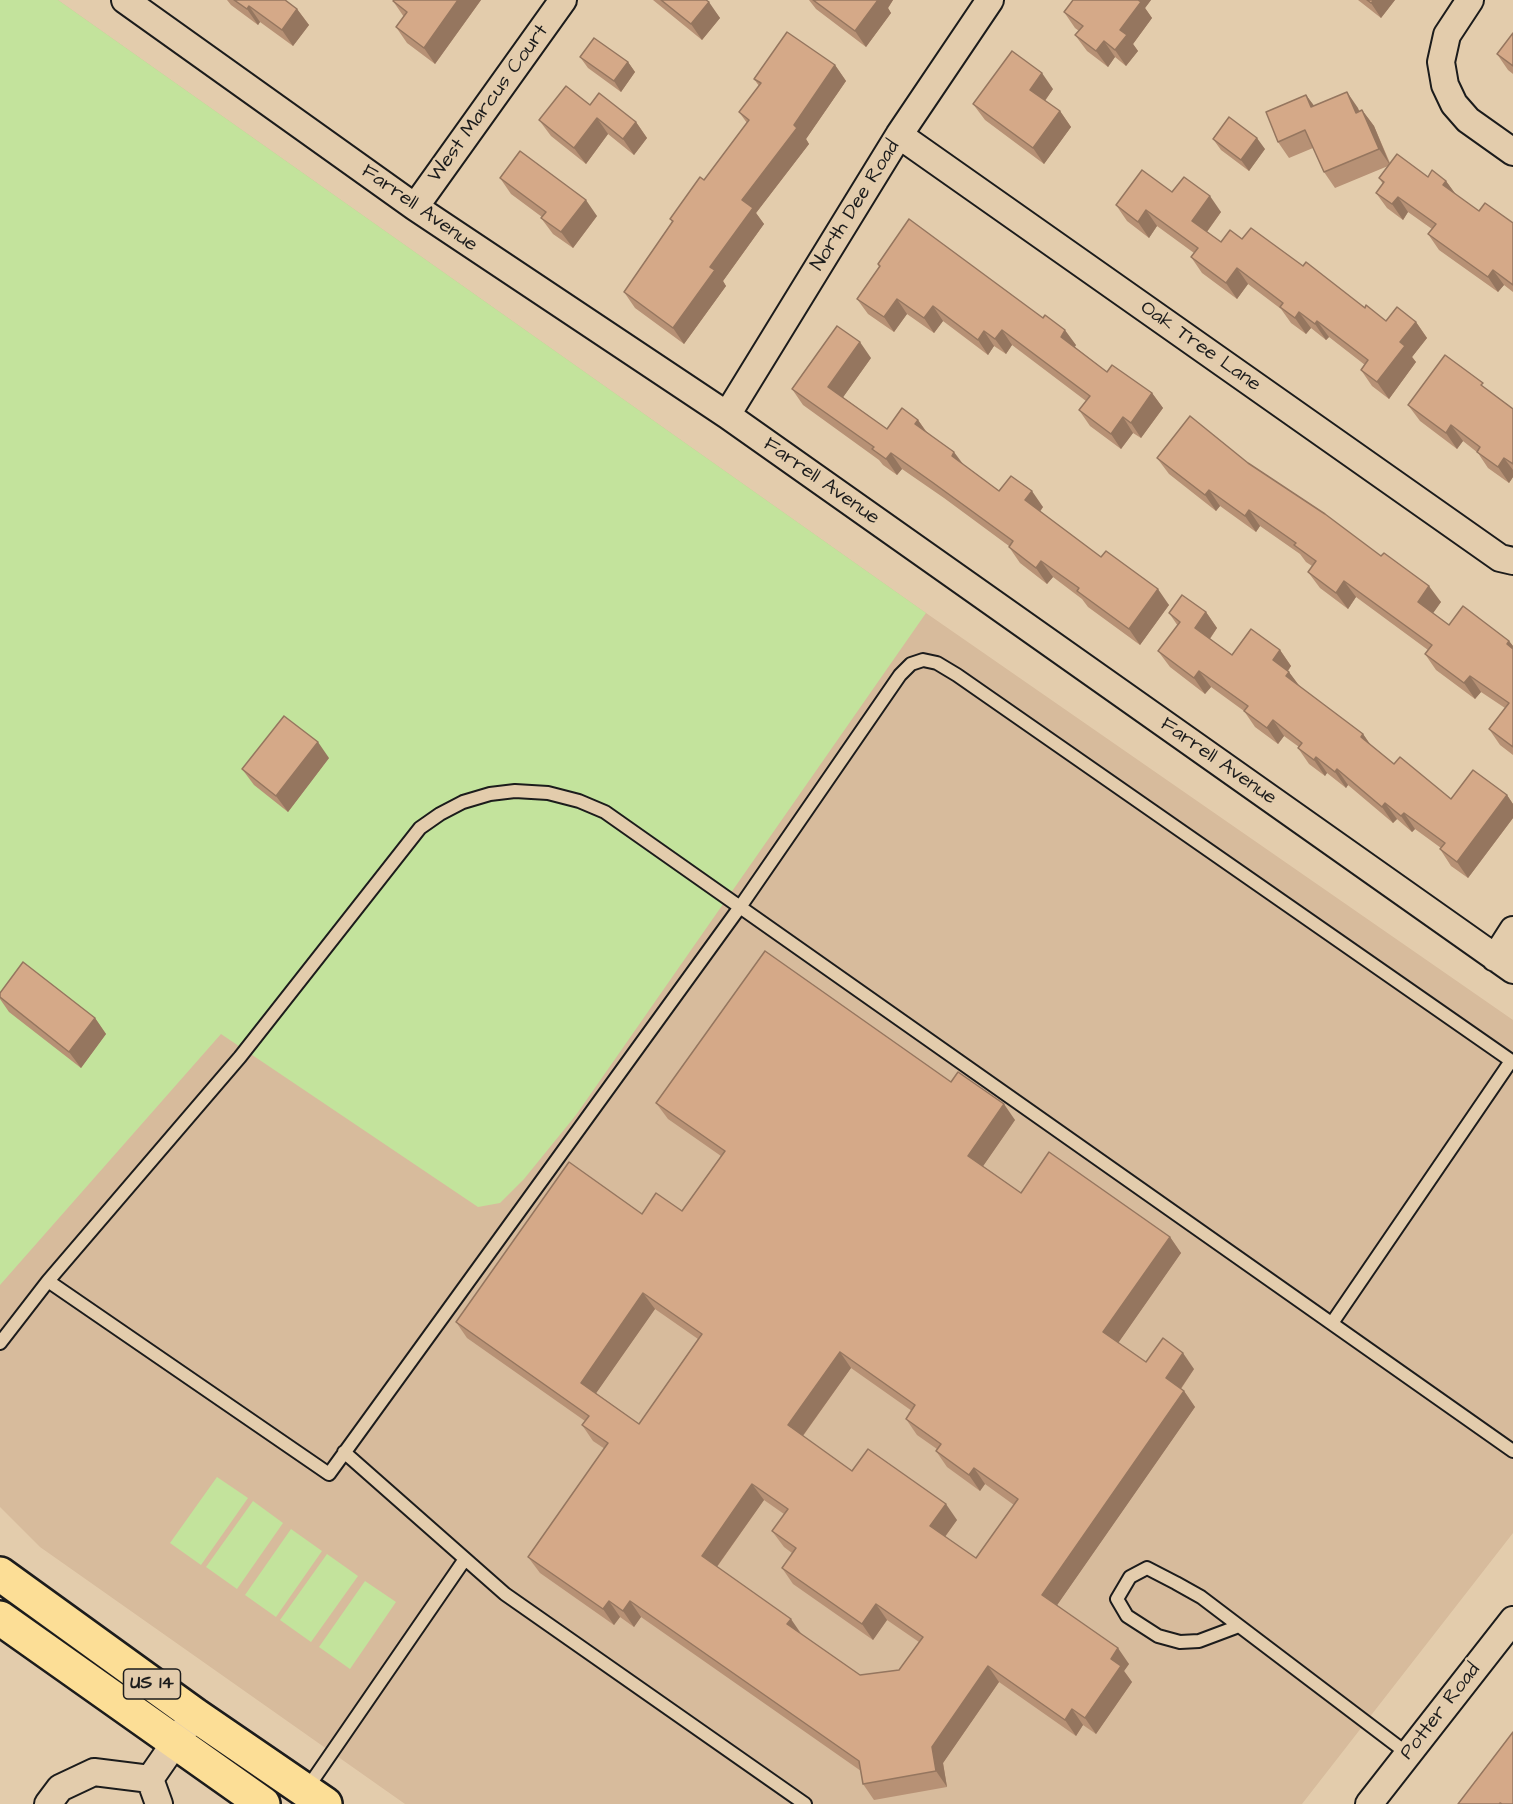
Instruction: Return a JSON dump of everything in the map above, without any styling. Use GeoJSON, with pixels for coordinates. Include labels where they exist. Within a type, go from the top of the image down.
{"type":"FeatureCollection","features":[{"type":"Feature","properties":{"kind":"main road","name":"US 14"},"geometry":{"type":"LineString","coordinates":[[0,1574],[195,1714],[316,1797]]}},
{"type":"Feature","properties":{"kind":"main road","name":"US 14"},"geometry":{"type":"LineString","coordinates":[[0,1618],[263,1804]]}},
{"type":"Feature","properties":{"kind":"street","name":"West Marcus Court"},"geometry":{"type":"LineString","coordinates":[[415,207],[563,0]]}},
{"type":"Feature","properties":{"kind":"street","name":"North Dee Road"},"geometry":{"type":"LineString","coordinates":[[727,415],[899,135],[990,0]]}},
{"type":"Feature","properties":{"kind":"street"},"geometry":{"type":"LineString","coordinates":[[1470,0],[1447,35],[1441,62],[1445,85],[1454,104],[1468,120],[1513,152]]}},
{"type":"Feature","properties":{"kind":"street","name":"Farrell Avenue"},"geometry":{"type":"LineString","coordinates":[[131,2],[415,207],[727,415],[1504,964]]}},
{"type":"Feature","properties":{"kind":"street","name":"Oak Tree Lane"},"geometry":{"type":"LineString","coordinates":[[899,135],[1509,565]]}},
{"type":"Feature","properties":{"kind":"street"},"geometry":{"type":"LineString","coordinates":[[1504,964],[1513,930]]}},
{"type":"Feature","properties":{"kind":"street","name":"Potter Road"},"geometry":{"type":"LineString","coordinates":[[1369,1804],[1513,1620]]}},
{"type":"Feature","properties":{"kind":"street"},"geometry":{"type":"LineString","coordinates":[[150,1779],[195,1714]]}},
{"type":"Feature","properties":{"kind":"street"},"geometry":{"type":"LineString","coordinates":[[48,1804],[60,1788],[94,1772],[150,1779]]}},
{"type":"Feature","properties":{"kind":"street"},"geometry":{"type":"LineString","coordinates":[[150,1779],[159,1804]]}},
{"type":"Feature","properties":{"kind":"lane"},"geometry":{"type":"LineString","coordinates":[[48,1281],[329,1474],[740,907],[900,675],[911,664],[923,660],[937,663],[957,675],[1512,1062],[1332,1323]]}},
{"type":"Feature","properties":{"kind":"lane"},"geometry":{"type":"LineString","coordinates":[[0,1342],[48,1281],[240,1057],[420,828],[463,802],[490,794],[515,791],[548,793],[579,801],[605,812],[1513,1451]]}},
{"type":"Feature","properties":{"kind":"lane"},"geometry":{"type":"LineString","coordinates":[[344,1452],[505,1594],[805,1804]]}},
{"type":"Feature","properties":{"kind":"lane"},"geometry":{"type":"LineString","coordinates":[[316,1797],[465,1559]]}},
{"type":"Feature","properties":{"kind":"lane"},"geometry":{"type":"LineString","coordinates":[[1239,1626],[1199,1641],[1180,1641],[1158,1636],[1127,1616],[1117,1599],[1130,1577],[1147,1568],[1201,1597],[1408,1754]]}},
{"type":"Feature","properties":{"kind":"shaded area"},"geometry":{"type":"Polygon","coordinates":[[[0,0],[58,0],[926,613],[1513,1020],[1513,1533],[1302,1804],[405,1804],[40,1547],[0,1507],[0,0]]]}},
{"type":"Feature","properties":{"kind":"green space"},"geometry":{"type":"Polygon","coordinates":[[[0,0],[58,0],[926,613],[576,1115],[524,1179],[500,1203],[478,1207],[221,1034],[0,1285],[0,0]]]}},
{"type":"Feature","properties":{"kind":"green space"},"geometry":{"type":"Polygon","coordinates":[[[217,1477],[248,1498],[201,1565],[170,1543],[217,1477]]]}},
{"type":"Feature","properties":{"kind":"green space"},"geometry":{"type":"Polygon","coordinates":[[[253,1501],[283,1523],[237,1589],[206,1567],[253,1501]]]}},
{"type":"Feature","properties":{"kind":"green space"},"geometry":{"type":"Polygon","coordinates":[[[291,1529],[322,1551],[276,1617],[245,1595],[291,1529]]]}},
{"type":"Feature","properties":{"kind":"green space"},"geometry":{"type":"Polygon","coordinates":[[[327,1554],[358,1576],[311,1642],[280,1620],[327,1554]]]}},
{"type":"Feature","properties":{"kind":"green space"},"geometry":{"type":"Polygon","coordinates":[[[365,1581],[396,1602],[350,1669],[319,1647],[365,1581]]]}},
{"type":"Feature","properties":{"kind":"building"},"geometry":{"type":"Polygon","coordinates":[[[234,0],[285,0],[297,9],[282,30],[249,6],[247,9],[234,0]]]}},
{"type":"Feature","properties":{"kind":"building"},"geometry":{"type":"Polygon","coordinates":[[[394,0],[458,0],[424,48],[396,27],[407,12],[394,0]]]}},
{"type":"Feature","properties":{"kind":"building"},"geometry":{"type":"Polygon","coordinates":[[[661,0],[706,0],[709,2],[691,24],[661,0]]]}},
{"type":"Feature","properties":{"kind":"building"},"geometry":{"type":"Polygon","coordinates":[[[813,0],[878,0],[855,31],[813,0]]]}},
{"type":"Feature","properties":{"kind":"building"},"geometry":{"type":"Polygon","coordinates":[[[1073,0],[1138,0],[1141,2],[1120,30],[1127,35],[1115,50],[1104,41],[1096,51],[1075,35],[1083,26],[1064,12],[1073,0]]]}},
{"type":"Feature","properties":{"kind":"building"},"geometry":{"type":"Polygon","coordinates":[[[787,32],[835,65],[794,125],[797,128],[742,200],[753,208],[710,267],[715,270],[673,328],[624,292],[673,221],[670,219],[700,177],[704,180],[749,120],[739,112],[761,83],[754,79],[787,32]]]}},
{"type":"Feature","properties":{"kind":"building"},"geometry":{"type":"Polygon","coordinates":[[[1513,33],[1513,66],[1497,54],[1513,33]]]}},
{"type":"Feature","properties":{"kind":"building"},"geometry":{"type":"Polygon","coordinates":[[[594,38],[628,62],[614,81],[580,57],[594,38]]]}},
{"type":"Feature","properties":{"kind":"building"},"geometry":{"type":"Polygon","coordinates":[[[1012,51],[1042,73],[1030,90],[1060,111],[1033,148],[973,104],[1012,51]]]}},
{"type":"Feature","properties":{"kind":"building"},"geometry":{"type":"Polygon","coordinates":[[[566,86],[590,105],[599,93],[636,122],[623,139],[597,118],[574,148],[539,120],[566,86]]]}},
{"type":"Feature","properties":{"kind":"building"},"geometry":{"type":"Polygon","coordinates":[[[1347,92],[1356,113],[1362,110],[1379,149],[1324,172],[1305,130],[1278,142],[1266,112],[1306,95],[1311,107],[1347,92]]]}},
{"type":"Feature","properties":{"kind":"building"},"geometry":{"type":"Polygon","coordinates":[[[1229,117],[1257,138],[1241,160],[1213,139],[1229,117]]]}},
{"type":"Feature","properties":{"kind":"building"},"geometry":{"type":"Polygon","coordinates":[[[520,151],[586,200],[561,232],[541,218],[546,212],[500,178],[520,151]]]}},
{"type":"Feature","properties":{"kind":"building"},"geometry":{"type":"Polygon","coordinates":[[[1397,154],[1428,177],[1432,170],[1446,181],[1443,185],[1479,211],[1485,203],[1513,223],[1513,285],[1493,270],[1488,277],[1428,234],[1436,224],[1398,197],[1392,204],[1376,193],[1384,182],[1379,178],[1397,154]]]}},
{"type":"Feature","properties":{"kind":"building"},"geometry":{"type":"Polygon","coordinates":[[[1142,170],[1172,192],[1184,177],[1210,196],[1192,221],[1221,242],[1230,230],[1242,239],[1251,228],[1303,266],[1306,262],[1365,308],[1366,305],[1386,321],[1397,307],[1416,322],[1400,342],[1405,346],[1377,382],[1361,370],[1368,360],[1317,321],[1315,324],[1299,312],[1295,318],[1280,307],[1283,303],[1237,268],[1226,283],[1191,257],[1198,248],[1146,210],[1138,222],[1116,205],[1142,170]]]}},
{"type":"Feature","properties":{"kind":"building"},"geometry":{"type":"Polygon","coordinates":[[[909,219],[1043,318],[1045,315],[1065,330],[1061,337],[1107,372],[1112,365],[1152,393],[1131,423],[1123,417],[1111,434],[1079,410],[1090,396],[1002,330],[995,339],[984,331],[978,340],[933,306],[924,318],[897,299],[884,317],[857,299],[909,219]]]}},
{"type":"Feature","properties":{"kind":"building"},"geometry":{"type":"Polygon","coordinates":[[[837,326],[860,342],[828,387],[887,429],[902,408],[918,420],[915,424],[954,452],[952,456],[999,491],[1011,476],[1032,491],[1025,500],[1101,557],[1106,551],[1158,589],[1129,629],[1077,591],[1079,588],[1041,561],[1036,568],[1009,547],[1013,541],[932,482],[891,453],[886,459],[872,449],[874,447],[792,389],[837,326]]]}},
{"type":"Feature","properties":{"kind":"building"},"geometry":{"type":"Polygon","coordinates":[[[1445,355],[1513,409],[1513,464],[1504,458],[1498,467],[1477,452],[1480,447],[1451,425],[1446,433],[1408,405],[1445,355]]]}},
{"type":"Feature","properties":{"kind":"building"},"geometry":{"type":"Polygon","coordinates":[[[1190,416],[1248,463],[1325,514],[1381,556],[1384,553],[1429,586],[1418,602],[1449,625],[1463,606],[1509,641],[1507,644],[1513,649],[1513,747],[1489,729],[1509,703],[1470,676],[1464,683],[1425,654],[1432,645],[1344,581],[1336,593],[1308,572],[1316,561],[1294,545],[1296,543],[1249,510],[1245,516],[1209,490],[1205,495],[1157,458],[1190,416]]]}},
{"type":"Feature","properties":{"kind":"building"},"geometry":{"type":"Polygon","coordinates":[[[1182,595],[1206,612],[1195,628],[1232,655],[1251,629],[1280,650],[1273,660],[1289,672],[1286,676],[1363,734],[1361,737],[1394,764],[1400,757],[1451,799],[1473,770],[1507,795],[1457,862],[1440,849],[1445,843],[1404,813],[1401,816],[1385,803],[1382,807],[1337,769],[1335,772],[1316,757],[1314,760],[1298,748],[1302,743],[1273,720],[1267,728],[1244,711],[1248,706],[1199,671],[1194,678],[1158,651],[1180,622],[1169,613],[1182,595]]]}},
{"type":"Feature","properties":{"kind":"building"},"geometry":{"type":"Polygon","coordinates":[[[284,716],[318,742],[276,796],[242,769],[284,716]]]}},
{"type":"Feature","properties":{"kind":"building"},"geometry":{"type":"Polygon","coordinates":[[[765,951],[951,1082],[958,1072],[1004,1104],[968,1156],[1021,1193],[1049,1152],[1170,1237],[1103,1332],[1146,1362],[1163,1338],[1183,1353],[1166,1378],[1184,1391],[1042,1595],[1118,1648],[1111,1659],[1121,1666],[1085,1718],[1072,1709],[1065,1720],[988,1666],[932,1747],[936,1771],[863,1784],[859,1761],[630,1601],[623,1611],[609,1601],[603,1609],[528,1557],[608,1443],[582,1425],[589,1416],[456,1322],[569,1162],[642,1214],[656,1193],[682,1211],[725,1151],[656,1103],[765,951]],[[643,1293],[581,1383],[639,1424],[702,1334],[643,1293]],[[840,1352],[788,1425],[852,1471],[868,1449],[946,1504],[930,1526],[976,1558],[1018,1499],[974,1468],[969,1475],[936,1451],[941,1444],[906,1419],[915,1405],[840,1352]],[[752,1484],[702,1556],[791,1619],[787,1624],[860,1675],[899,1670],[923,1637],[876,1604],[862,1624],[782,1568],[796,1548],[772,1531],[788,1509],[752,1484]]]}},
{"type":"Feature","properties":{"kind":"building"},"geometry":{"type":"Polygon","coordinates":[[[23,962],[95,1018],[69,1052],[0,997],[0,993],[23,962]]]}},
{"type":"Feature","properties":{"kind":"building"},"geometry":{"type":"Polygon","coordinates":[[[1513,1732],[1513,1804],[1458,1804],[1513,1732]]]}}]}
